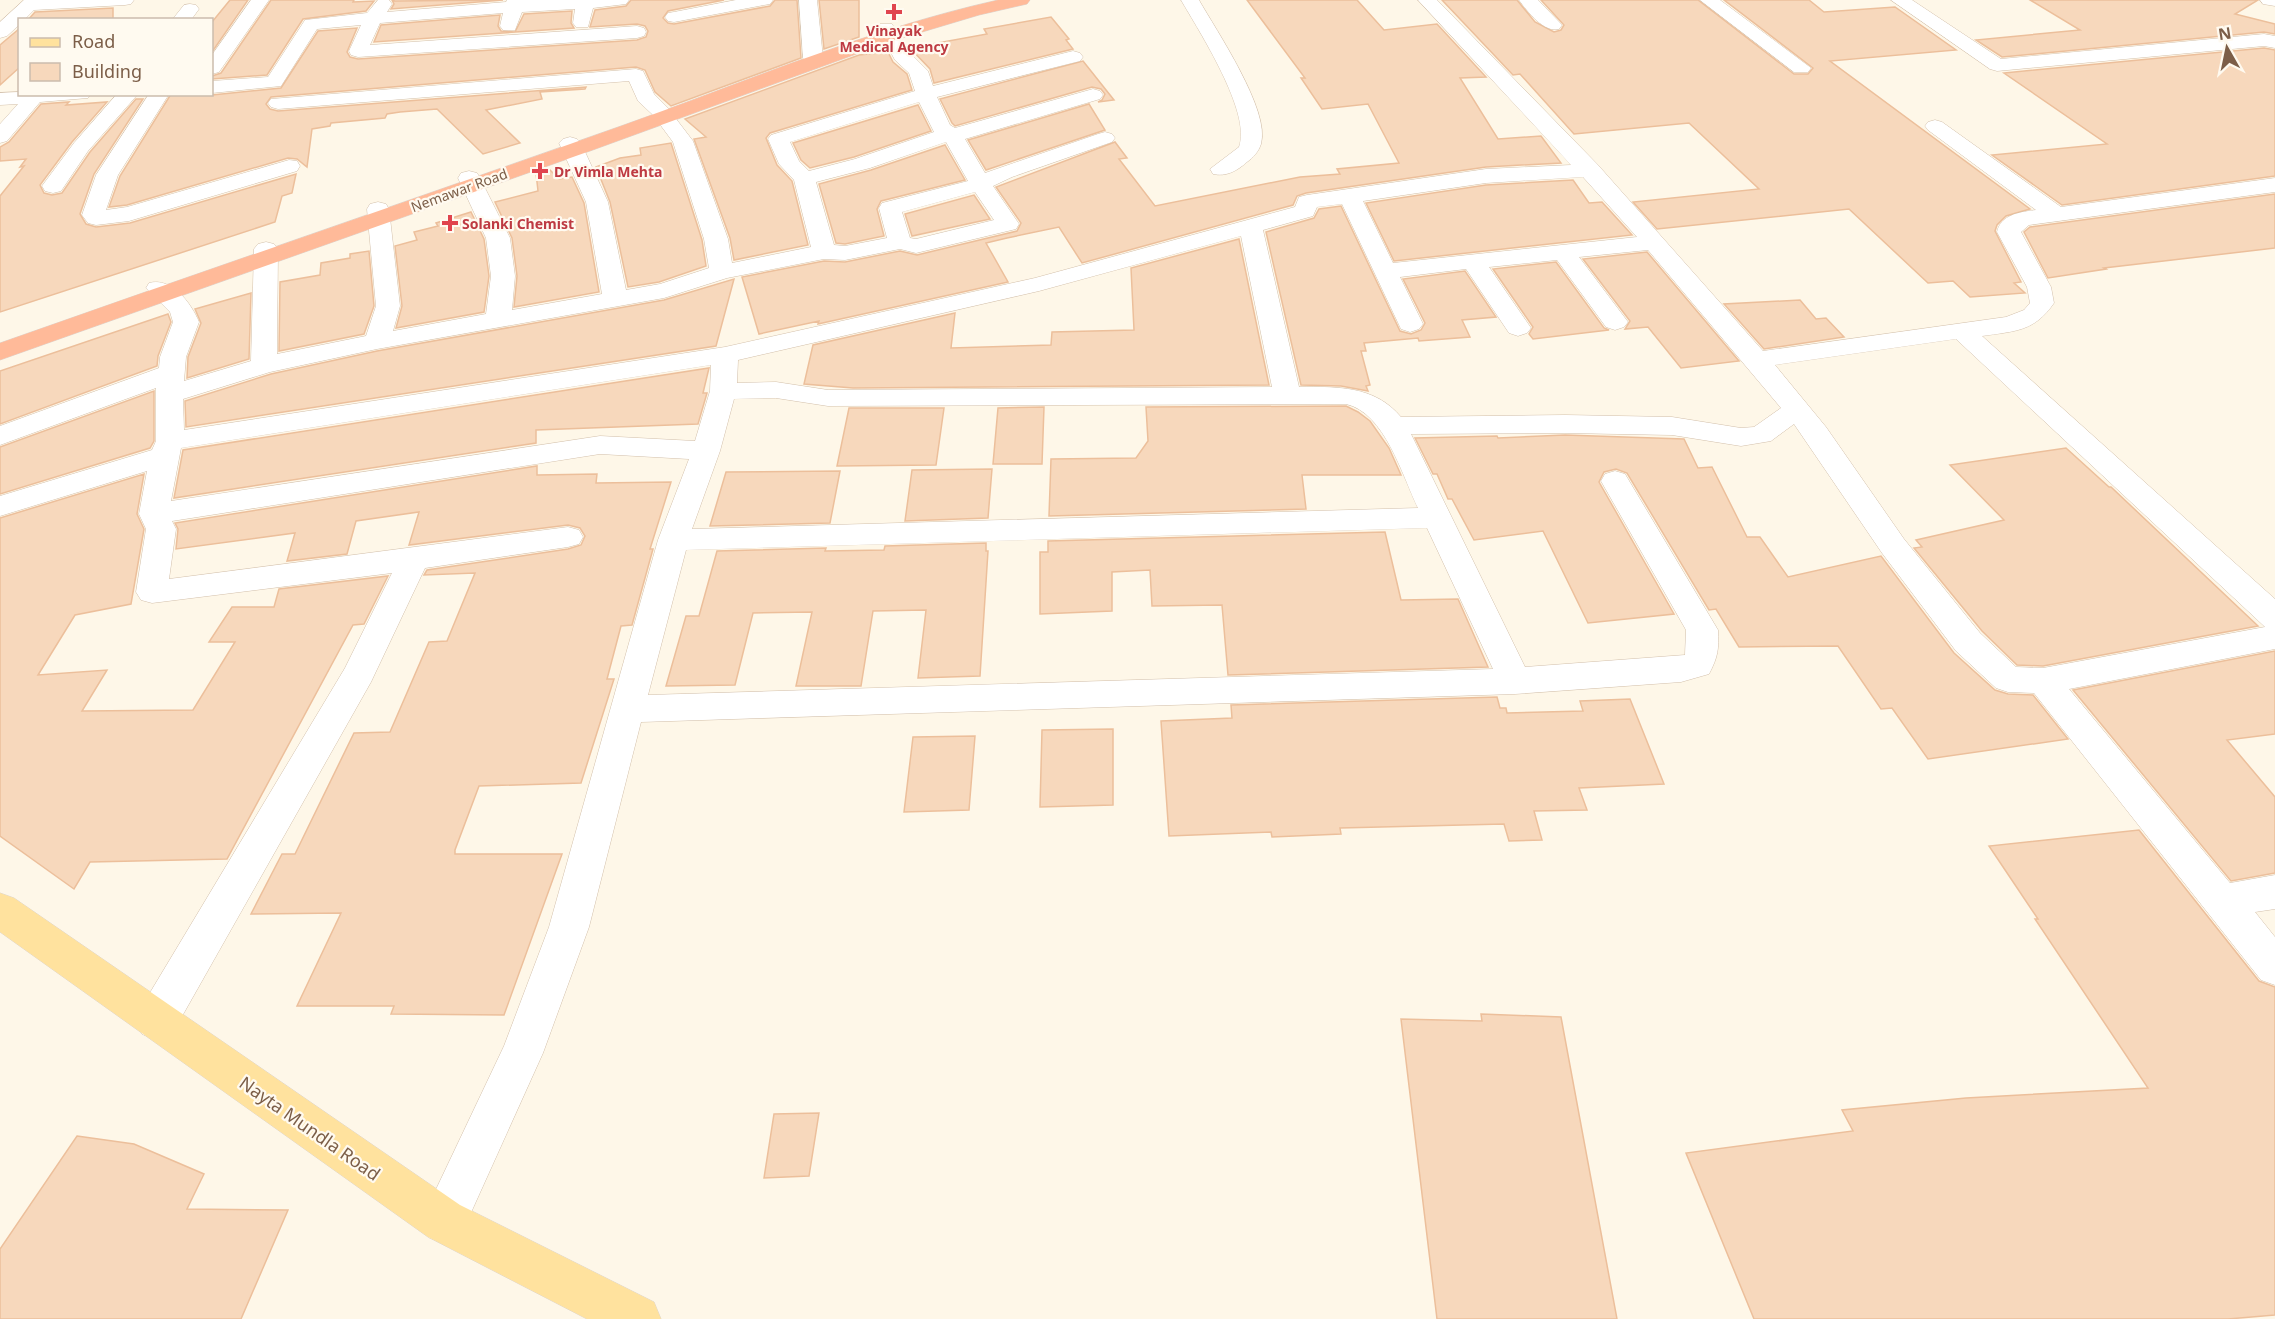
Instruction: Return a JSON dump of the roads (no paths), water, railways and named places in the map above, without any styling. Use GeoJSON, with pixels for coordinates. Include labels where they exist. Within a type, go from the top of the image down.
{"type":"FeatureCollection","features":[{"type":"Feature","properties":{"kind":"highway","name":"Nemawar Road"},"geometry":{"type":"LineString","coordinates":[[663,114],[888,31],[990,0]]}},
{"type":"Feature","properties":{"kind":"highway","name":"Nemawar Road"},"geometry":{"type":"LineString","coordinates":[[0,352],[161,291],[663,114],[888,31],[1021,0]]}},
{"type":"Feature","properties":{"kind":"highway","name":"Nemawar Road"},"geometry":{"type":"LineString","coordinates":[[0,342],[161,291]]}},
{"type":"Feature","properties":{"kind":"main road","name":"Nayta Mundla Road"},"geometry":{"type":"LineString","coordinates":[[0,910],[444,1221],[637,1319]]}},
{"type":"Feature","properties":{"kind":"street"},"geometry":{"type":"LineString","coordinates":[[0,32],[32,2],[125,0]]}},
{"type":"Feature","properties":{"kind":"street"},"geometry":{"type":"LineString","coordinates":[[213,67],[260,0]]}},
{"type":"Feature","properties":{"kind":"street"},"geometry":{"type":"LineString","coordinates":[[385,0],[373,18],[358,51],[636,75],[645,97],[663,114],[683,141],[716,239],[722,273]]}},
{"type":"Feature","properties":{"kind":"street"},"geometry":{"type":"LineString","coordinates":[[213,87],[274,82],[313,16],[373,18],[515,4],[620,0]]}},
{"type":"Feature","properties":{"kind":"street"},"geometry":{"type":"LineString","coordinates":[[674,17],[764,0]]}},
{"type":"Feature","properties":{"kind":"street"},"geometry":{"type":"LineString","coordinates":[[808,0],[813,58]]}},
{"type":"Feature","properties":{"kind":"street"},"geometry":{"type":"LineString","coordinates":[[1190,0],[1246,104],[1254,130],[1251,145],[1240,158],[1221,170]]}},
{"type":"Feature","properties":{"kind":"street"},"geometry":{"type":"LineString","coordinates":[[1427,0],[1590,170],[1757,360],[1816,433],[1893,546],[1968,642],[2008,679],[2043,681],[2275,637]]}},
{"type":"Feature","properties":{"kind":"street"},"geometry":{"type":"LineString","coordinates":[[1528,0],[1553,25]]}},
{"type":"Feature","properties":{"kind":"street"},"geometry":{"type":"LineString","coordinates":[[1709,0],[1801,68]]}},
{"type":"Feature","properties":{"kind":"street"},"geometry":{"type":"LineString","coordinates":[[1900,0],[1997,65],[2264,40],[2275,42]]}},
{"type":"Feature","properties":{"kind":"street"},"geometry":{"type":"LineString","coordinates":[[2269,0],[2275,1]]}},
{"type":"Feature","properties":{"kind":"street"},"geometry":{"type":"LineString","coordinates":[[580,37],[585,3]]}},
{"type":"Feature","properties":{"kind":"street"},"geometry":{"type":"LineString","coordinates":[[500,63],[515,4]]}},
{"type":"Feature","properties":{"kind":"street"},"geometry":{"type":"LineString","coordinates":[[0,436],[170,384],[377,341],[664,291],[722,273],[824,252],[845,253],[900,242],[916,246],[1008,224],[953,136],[941,128],[926,96],[918,71],[902,56],[888,31]]}},
{"type":"Feature","properties":{"kind":"street"},"geometry":{"type":"LineString","coordinates":[[278,103],[500,63],[580,37],[638,32]]}},
{"type":"Feature","properties":{"kind":"street"},"geometry":{"type":"LineString","coordinates":[[824,252],[804,178],[790,164],[778,139],[893,102],[926,96],[1073,57]]}},
{"type":"Feature","properties":{"kind":"street"},"geometry":{"type":"LineString","coordinates":[[804,178],[840,172],[902,152],[921,143],[953,136],[1093,95]]}},
{"type":"Feature","properties":{"kind":"street"},"geometry":{"type":"LineString","coordinates":[[0,99],[35,96]]}},
{"type":"Feature","properties":{"kind":"street"},"geometry":{"type":"LineString","coordinates":[[0,137],[35,96]]}},
{"type":"Feature","properties":{"kind":"street"},"geometry":{"type":"LineString","coordinates":[[53,186],[81,147],[126,96]]}},
{"type":"Feature","properties":{"kind":"street"},"geometry":{"type":"LineString","coordinates":[[158,96],[107,175],[93,215],[96,218],[129,214],[289,166]]}},
{"type":"Feature","properties":{"kind":"street"},"geometry":{"type":"LineString","coordinates":[[1935,126],[2056,214]]}},
{"type":"Feature","properties":{"kind":"street"},"geometry":{"type":"LineString","coordinates":[[900,242],[890,208],[981,184],[1004,172],[1106,138]]}},
{"type":"Feature","properties":{"kind":"street"},"geometry":{"type":"LineString","coordinates":[[571,146],[597,202],[615,300]]}},
{"type":"Feature","properties":{"kind":"street"},"geometry":{"type":"LineString","coordinates":[[0,506],[167,449],[725,354],[1039,284],[1305,211],[1307,202],[1486,176],[1590,170]]}},
{"type":"Feature","properties":{"kind":"street"},"geometry":{"type":"LineString","coordinates":[[471,182],[498,238],[502,276],[498,320]]}},
{"type":"Feature","properties":{"kind":"street"},"geometry":{"type":"LineString","coordinates":[[1757,360],[2011,324],[2034,315],[2042,303],[2039,286],[2009,232],[2010,226],[2023,219],[2275,185]]}},
{"type":"Feature","properties":{"kind":"street"},"geometry":{"type":"LineString","coordinates":[[1350,197],[1410,324]]}},
{"type":"Feature","properties":{"kind":"street"},"geometry":{"type":"LineString","coordinates":[[377,341],[388,306],[378,214]]}},
{"type":"Feature","properties":{"kind":"street"},"geometry":{"type":"LineString","coordinates":[[1251,226],[1287,395]]}},
{"type":"Feature","properties":{"kind":"street"},"geometry":{"type":"LineString","coordinates":[[1386,271],[1565,254],[1655,242]]}},
{"type":"Feature","properties":{"kind":"street"},"geometry":{"type":"LineString","coordinates":[[264,365],[266,254]]}},
{"type":"Feature","properties":{"kind":"street"},"geometry":{"type":"LineString","coordinates":[[1565,254],[1615,322]]}},
{"type":"Feature","properties":{"kind":"street"},"geometry":{"type":"LineString","coordinates":[[1474,262],[1518,328]]}},
{"type":"Feature","properties":{"kind":"street"},"geometry":{"type":"LineString","coordinates":[[161,291],[181,309],[186,322],[173,357],[167,449],[154,514],[161,529],[152,592],[568,537]]}},
{"type":"Feature","properties":{"kind":"street"},"geometry":{"type":"LineString","coordinates":[[1962,331],[2275,618]]}},
{"type":"Feature","properties":{"kind":"street"},"geometry":{"type":"LineString","coordinates":[[444,1221],[522,1053],[569,927],[673,540],[706,451],[723,391],[725,354]]}},
{"type":"Feature","properties":{"kind":"street"},"geometry":{"type":"LineString","coordinates":[[723,391],[776,390],[828,398],[1287,395],[1363,398],[1384,412],[1393,426],[1515,681]]}},
{"type":"Feature","properties":{"kind":"street"},"geometry":{"type":"LineString","coordinates":[[1393,426],[1565,424],[1672,426],[1741,437],[1761,435],[1797,409]]}},
{"type":"Feature","properties":{"kind":"street"},"geometry":{"type":"LineString","coordinates":[[154,514],[600,445],[706,451]]}},
{"type":"Feature","properties":{"kind":"street"},"geometry":{"type":"LineString","coordinates":[[627,709],[1515,681],[1681,669],[1697,665],[1703,651],[1702,630],[1615,481]]}},
{"type":"Feature","properties":{"kind":"street"},"geometry":{"type":"LineString","coordinates":[[673,540],[1438,518]]}},
{"type":"Feature","properties":{"kind":"street"},"geometry":{"type":"LineString","coordinates":[[157,1020],[359,674],[414,559]]}},
{"type":"Feature","properties":{"kind":"street"},"geometry":{"type":"LineString","coordinates":[[2043,681],[2275,967]]}},
{"type":"Feature","properties":{"kind":"street"},"geometry":{"type":"LineString","coordinates":[[2222,901],[2275,892]]}},
{"type":"Feature","properties":{"kind":"place","name":"Vinayak Medical Agency"},"geometry":{"type":"Point","coordinates":[894,12]}},
{"type":"Feature","properties":{"kind":"place","name":"Dr Vimla Mehta"},"geometry":{"type":"Point","coordinates":[540,171]}},
{"type":"Feature","properties":{"kind":"place","name":"Solanki Chemist"},"geometry":{"type":"Point","coordinates":[450,223]}}]}
